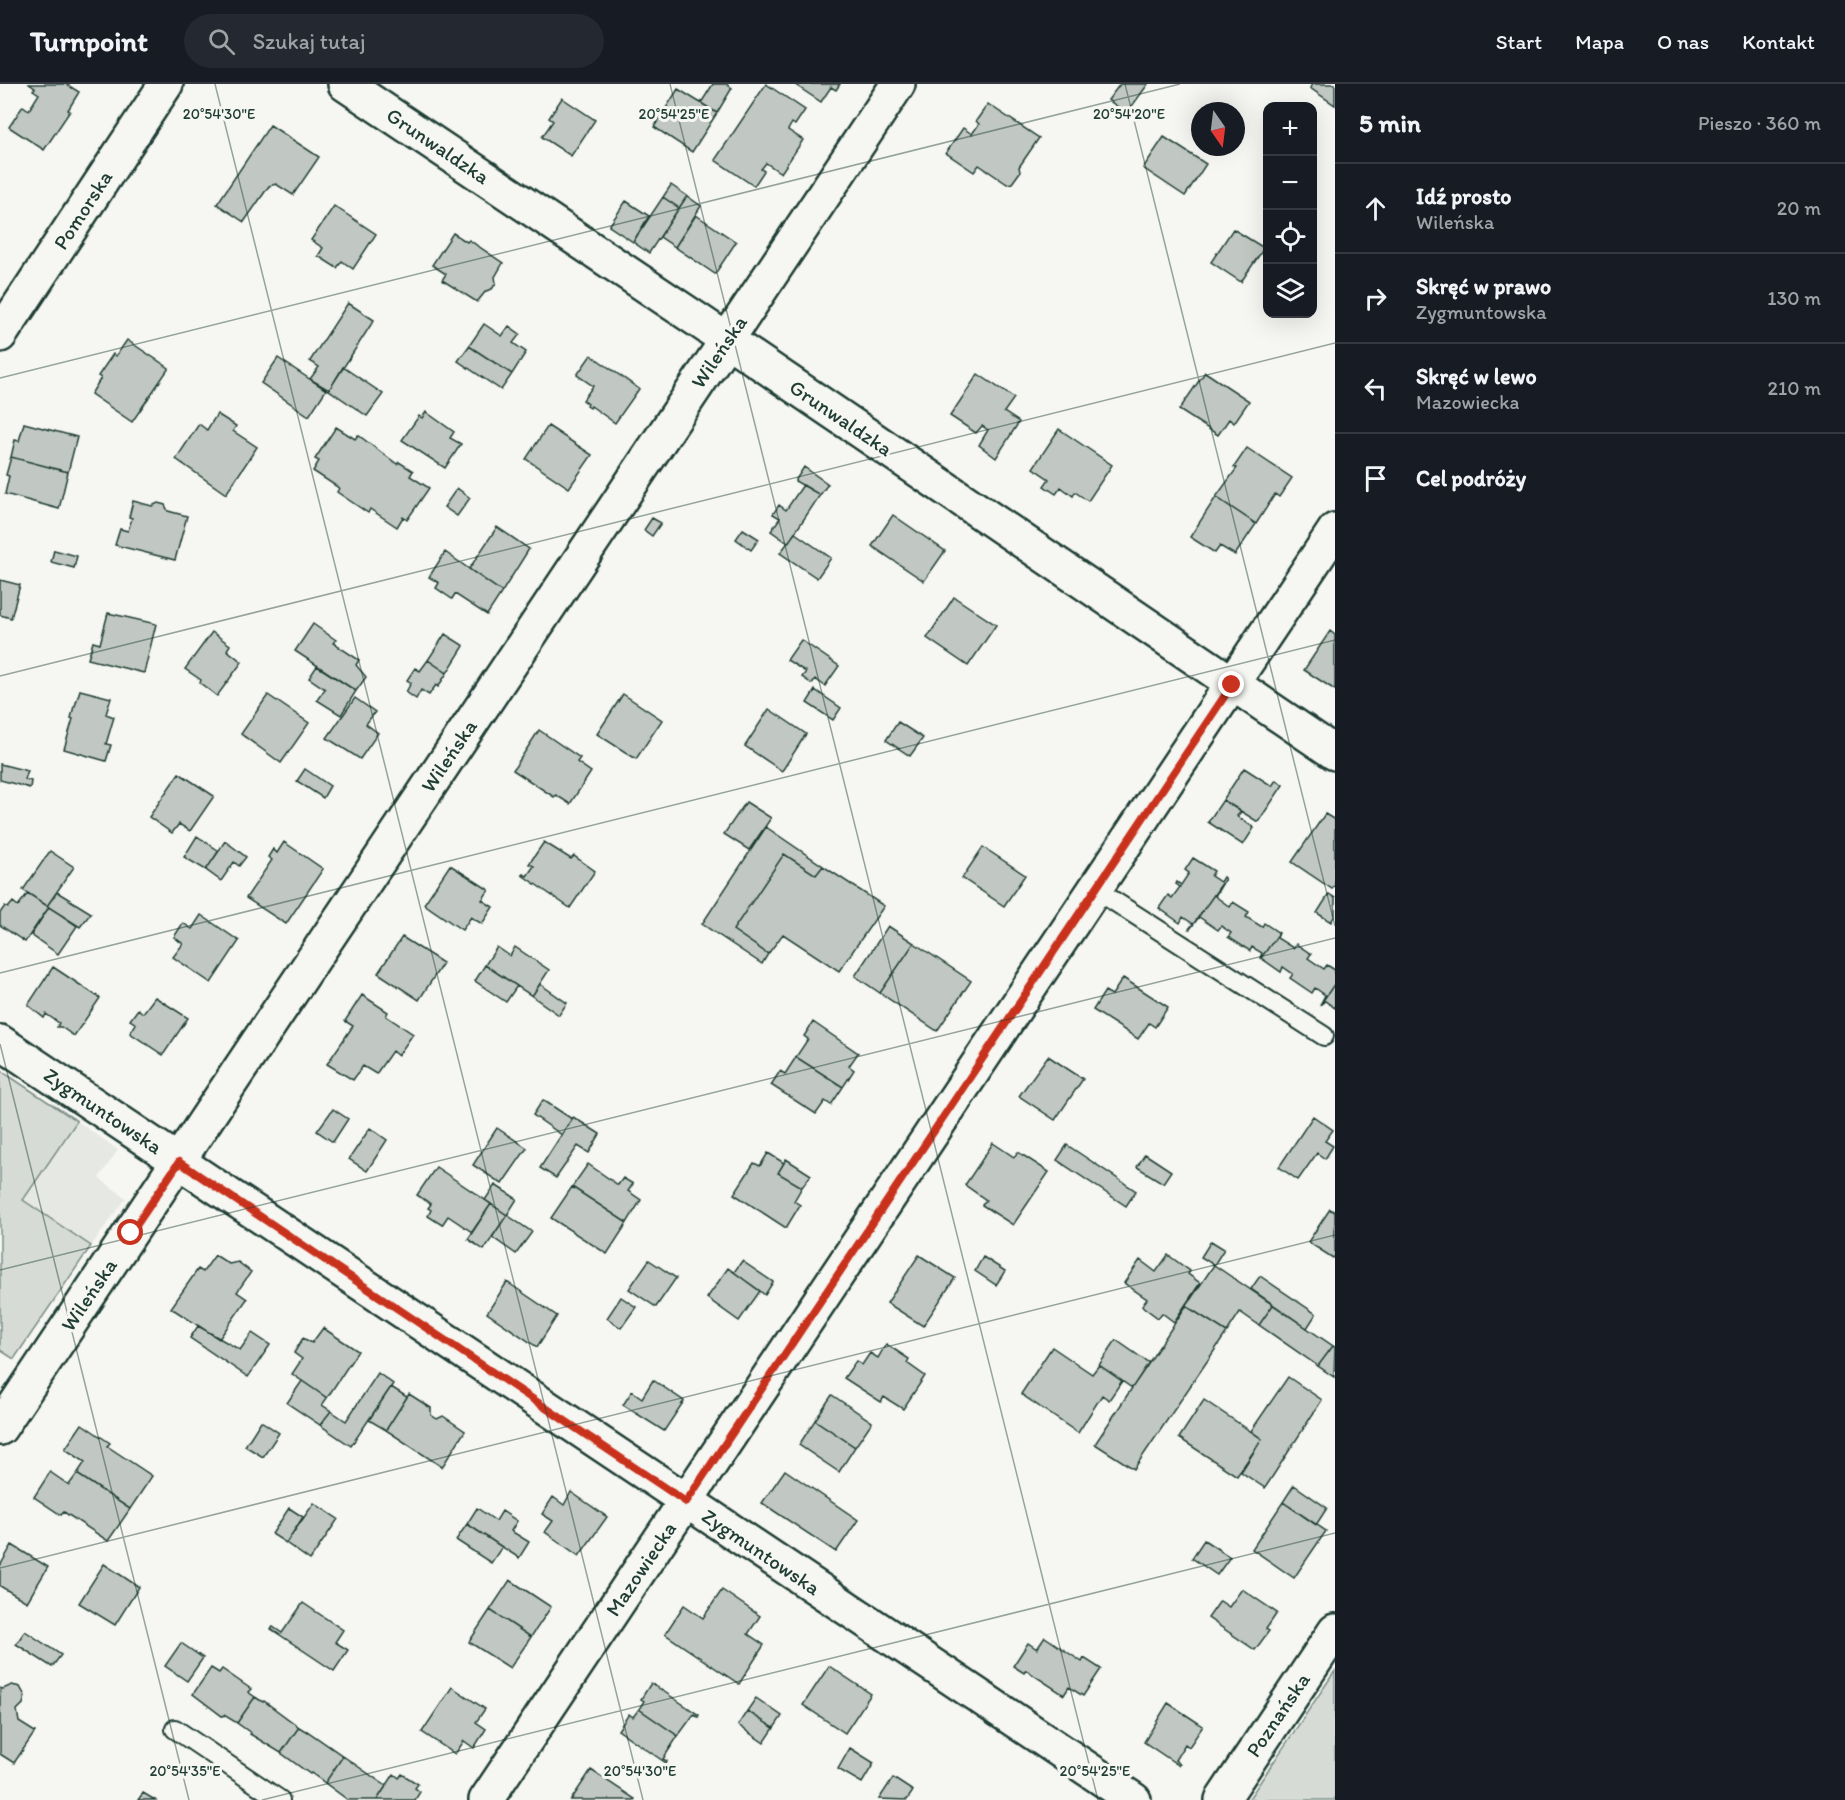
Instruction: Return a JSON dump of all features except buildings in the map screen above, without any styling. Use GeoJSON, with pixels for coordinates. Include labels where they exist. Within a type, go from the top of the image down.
{"type":"FeatureCollection","features":[{"type":"Feature","properties":{"kind":"street","name":"Pomorska"},"geometry":{"type":"LineString","coordinates":[[0,335],[166,84]]}},
{"type":"Feature","properties":{"kind":"street","name":"Grunwaldzka"},"geometry":{"type":"LineString","coordinates":[[345,84],[1335,753]]}},
{"type":"Feature","properties":{"kind":"street","name":"Wileńska"},"geometry":{"type":"LineString","coordinates":[[0,1428],[898,84]]}},
{"type":"Feature","properties":{"kind":"street","name":"Mazowiecka"},"geometry":{"type":"LineString","coordinates":[[486,1800],[1335,530]]}},
{"type":"Feature","properties":{"kind":"street","name":"Zygmuntowska"},"geometry":{"type":"LineString","coordinates":[[0,1042],[1134,1800]]}},
{"type":"Feature","properties":{"kind":"street","name":"Poznańska"},"geometry":{"type":"LineString","coordinates":[[1222,1800],[1335,1631]]}},
{"type":"Feature","properties":{"kind":"lane"},"geometry":{"type":"LineString","coordinates":[[1095,890],[1324,1036]]}},
{"type":"Feature","properties":{"kind":"lane"},"geometry":{"type":"LineString","coordinates":[[175,1729],[280,1800]]}},
{"type":"Feature","properties":{"kind":"shaded area"},"geometry":{"type":"Polygon","coordinates":[[[0,1070],[77,1121],[23,1200],[91,1246],[14,1359],[0,1350],[0,1070]]]}},
{"type":"Feature","properties":{"kind":"shaded area"},"geometry":{"type":"Polygon","coordinates":[[[77,1121],[118,1150],[99,1178],[126,1198],[91,1246],[23,1200],[77,1121]]]}},
{"type":"Feature","properties":{"kind":"shaded area"},"geometry":{"type":"Polygon","coordinates":[[[1335,1671],[1335,1800],[1248,1800],[1335,1671]]]}},
{"type":"Feature","properties":{"kind":"route"},"geometry":{"type":"LineString","coordinates":[[131,1233],[179,1162],[686,1502],[1232,685]]}}]}
